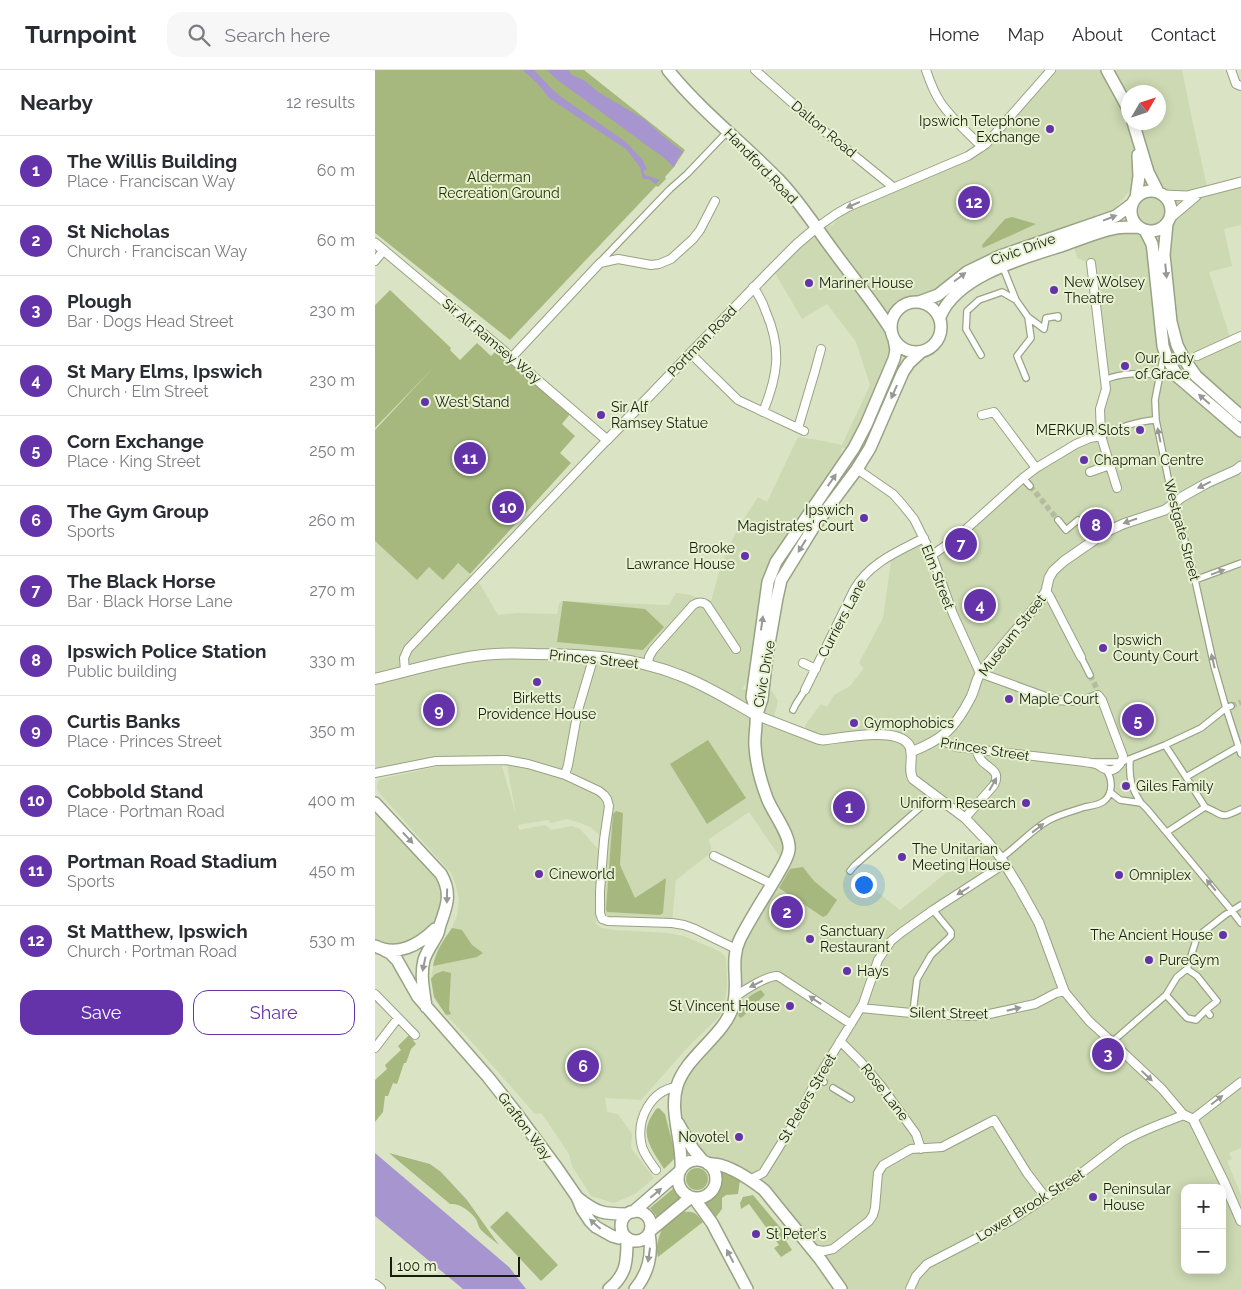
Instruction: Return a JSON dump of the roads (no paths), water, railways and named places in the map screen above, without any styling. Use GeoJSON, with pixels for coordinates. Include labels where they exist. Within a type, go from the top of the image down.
{"type":"FeatureCollection","features":[{"type":"Feature","properties":{"kind":"main road","name":"Handford Road"},"geometry":{"type":"LineString","coordinates":[[668,70],[683,88],[781,182],[879,311],[893,335]]}},
{"type":"Feature","properties":{"kind":"main road"},"geometry":{"type":"LineString","coordinates":[[1107,70],[1121,96]]}},
{"type":"Feature","properties":{"kind":"main road"},"geometry":{"type":"LineString","coordinates":[[1135,130],[1148,172],[1171,208],[1165,255],[1171,322],[1177,345],[1183,359],[1195,376],[1241,416]]}},
{"type":"Feature","properties":{"kind":"main road"},"geometry":{"type":"LineString","coordinates":[[1138,139],[1139,176],[1132,216],[1152,244],[1164,350],[1178,377],[1241,431]]}},
{"type":"Feature","properties":{"kind":"main road"},"geometry":{"type":"LineString","coordinates":[[1134,201],[1141,194],[1148,191],[1161,194]]}},
{"type":"Feature","properties":{"kind":"main road","name":"Civic Drive"},"geometry":{"type":"LineString","coordinates":[[919,302],[938,295],[967,272],[991,260],[1115,216],[1134,201]]}},
{"type":"Feature","properties":{"kind":"main road"},"geometry":{"type":"LineString","coordinates":[[1142,228],[1151,231],[1157,230],[1163,227],[1169,220]]}},
{"type":"Feature","properties":{"kind":"main road","name":"Civic Drive"},"geometry":{"type":"LineString","coordinates":[[940,317],[943,308],[953,296],[977,279],[1002,265],[1114,228],[1142,228]]}},
{"type":"Feature","properties":{"kind":"main road","name":"Handford Road"},"geometry":{"type":"LineString","coordinates":[[864,293],[883,305],[892,307],[904,305]]}},
{"type":"Feature","properties":{"kind":"main road"},"geometry":{"type":"LineString","coordinates":[[919,302],[931,307],[940,317],[942,330],[937,342],[927,350],[921,352],[905,350],[899,345],[893,335],[891,323],[893,316],[904,305],[919,302]]}},
{"type":"Feature","properties":{"kind":"main road","name":"Civic Drive"},"geometry":{"type":"LineString","coordinates":[[756,715],[752,697],[768,582],[776,562],[855,448],[894,359],[896,350],[893,335]]}},
{"type":"Feature","properties":{"kind":"main road","name":"Civic Drive"},"geometry":{"type":"LineString","coordinates":[[756,715],[763,699],[767,655],[781,580],[813,528],[857,469],[870,448],[903,372],[909,363],[921,352]]}},
{"type":"Feature","properties":{"kind":"main road","name":"Princes Street"},"geometry":{"type":"LineString","coordinates":[[375,679],[477,656],[515,653],[593,656],[648,665],[677,674],[692,680],[756,715]]}},
{"type":"Feature","properties":{"kind":"main road"},"geometry":{"type":"LineString","coordinates":[[676,1119],[689,1143],[705,1162],[713,1168],[715,1186],[707,1196],[693,1198],[685,1194],[679,1184],[682,1156],[677,1131],[674,1102],[676,1087],[688,1066],[729,1017],[735,997],[734,965],[736,949],[740,938],[785,862],[790,849],[785,832],[768,800],[761,778],[755,746],[756,715]]}},
{"type":"Feature","properties":{"kind":"main road"},"geometry":{"type":"LineString","coordinates":[[375,803],[441,874],[448,892],[445,912],[438,933],[424,960],[423,988],[426,1006]]}},
{"type":"Feature","properties":{"kind":"main road"},"geometry":{"type":"LineString","coordinates":[[380,948],[396,951],[416,944],[427,937],[440,924]]}},
{"type":"Feature","properties":{"kind":"main road","name":"Grafton Way"},"geometry":{"type":"LineString","coordinates":[[380,948],[390,953],[397,960],[417,998],[488,1077],[577,1197],[582,1209],[596,1227],[612,1236],[626,1237]]}},
{"type":"Feature","properties":{"kind":"main road"},"geometry":{"type":"LineString","coordinates":[[693,1198],[680,1206],[644,1239],[639,1241],[631,1240],[626,1237],[621,1229],[621,1222],[624,1218],[685,1164],[691,1161],[717,1164],[730,1169],[764,1190],[812,1248],[841,1289]]}},
{"type":"Feature","properties":{"kind":"main road"},"geometry":{"type":"LineString","coordinates":[[577,1197],[595,1210],[609,1214],[641,1212],[649,1218],[651,1223],[649,1262],[644,1275],[635,1289]]}},
{"type":"Feature","properties":{"kind":"main road"},"geometry":{"type":"LineString","coordinates":[[693,1198],[712,1223],[747,1289]]}},
{"type":"Feature","properties":{"kind":"main road"},"geometry":{"type":"LineString","coordinates":[[680,1206],[692,1206],[704,1213]]}},
{"type":"Feature","properties":{"kind":"main road"},"geometry":{"type":"LineString","coordinates":[[610,1288],[621,1276],[626,1266],[626,1237]]}},
{"type":"Feature","properties":{"kind":"main road"},"geometry":{"type":"LineString","coordinates":[[375,1285],[380,1289]]}},
{"type":"Feature","properties":{"kind":"street","name":"Dalton Road"},"geometry":{"type":"LineString","coordinates":[[755,70],[824,131],[893,187]]}},
{"type":"Feature","properties":{"kind":"street"},"geometry":{"type":"LineString","coordinates":[[926,70],[940,102],[982,147]]}},
{"type":"Feature","properties":{"kind":"street","name":"Portman Road"},"geometry":{"type":"LineString","coordinates":[[405,671],[404,658],[408,649],[753,287],[797,244],[835,214],[848,207],[968,156],[982,147],[1051,70]]}},
{"type":"Feature","properties":{"kind":"street"},"geometry":{"type":"LineString","coordinates":[[1231,70],[1237,84],[1241,86]]}},
{"type":"Feature","properties":{"kind":"street"},"geometry":{"type":"LineString","coordinates":[[512,357],[670,189],[728,131]]}},
{"type":"Feature","properties":{"kind":"street"},"geometry":{"type":"LineString","coordinates":[[1161,194],[1187,196],[1241,182]]}},
{"type":"Feature","properties":{"kind":"street"},"geometry":{"type":"LineString","coordinates":[[1169,220],[1201,193]]}},
{"type":"Feature","properties":{"kind":"street"},"geometry":{"type":"LineString","coordinates":[[600,263],[618,259],[651,265],[671,259],[700,230],[715,201]]}},
{"type":"Feature","properties":{"kind":"street","name":"Sir Alf Ramsey Way"},"geometry":{"type":"LineString","coordinates":[[375,243],[512,357],[607,440]]}},
{"type":"Feature","properties":{"kind":"street"},"geometry":{"type":"LineString","coordinates":[[375,260],[384,250]]}},
{"type":"Feature","properties":{"kind":"street"},"geometry":{"type":"LineString","coordinates":[[1091,264],[1105,380],[1100,409],[1101,436],[1117,488]]}},
{"type":"Feature","properties":{"kind":"street"},"geometry":{"type":"LineString","coordinates":[[1002,265],[1016,300],[1028,317],[1044,329],[1046,318],[1058,316],[1059,318]]}},
{"type":"Feature","properties":{"kind":"street"},"geometry":{"type":"LineString","coordinates":[[753,287],[758,293],[770,321],[777,352],[776,372],[772,390],[763,412]]}},
{"type":"Feature","properties":{"kind":"street"},"geometry":{"type":"LineString","coordinates":[[981,355],[966,329],[967,311],[979,300],[1002,292],[1016,300]]}},
{"type":"Feature","properties":{"kind":"street"},"geometry":{"type":"LineString","coordinates":[[1026,378],[1017,356],[1031,338],[1028,317]]}},
{"type":"Feature","properties":{"kind":"street"},"geometry":{"type":"LineString","coordinates":[[1197,356],[1241,336]]}},
{"type":"Feature","properties":{"kind":"street"},"geometry":{"type":"LineString","coordinates":[[690,354],[738,400],[801,430],[821,349]]}},
{"type":"Feature","properties":{"kind":"street","name":"Westgate Street"},"geometry":{"type":"LineString","coordinates":[[1164,350],[1155,400],[1156,420],[1171,492],[1195,580],[1215,666],[1241,754]]}},
{"type":"Feature","properties":{"kind":"street"},"geometry":{"type":"LineString","coordinates":[[1105,380],[1114,376],[1150,373],[1159,376]]}},
{"type":"Feature","properties":{"kind":"street"},"geometry":{"type":"LineString","coordinates":[[982,415],[994,412],[1036,468]]}},
{"type":"Feature","properties":{"kind":"street"},"geometry":{"type":"LineString","coordinates":[[933,555],[954,540],[1036,468],[1076,444],[1090,438],[1148,420],[1156,420]]}},
{"type":"Feature","properties":{"kind":"street"},"geometry":{"type":"LineString","coordinates":[[1090,472],[1109,465]]}},
{"type":"Feature","properties":{"kind":"street","name":"Elm Street"},"geometry":{"type":"LineString","coordinates":[[857,469],[886,489],[902,504],[913,519],[933,555],[953,614],[980,673]]}},
{"type":"Feature","properties":{"kind":"street","name":"Museum Street"},"geometry":{"type":"LineString","coordinates":[[939,739],[960,718],[980,673],[1040,601],[1046,591],[1053,571],[1093,538],[1123,524],[1165,510],[1197,488],[1239,471]]}},
{"type":"Feature","properties":{"kind":"street"},"geometry":{"type":"LineString","coordinates":[[1023,478],[1030,486]]}},
{"type":"Feature","properties":{"kind":"street"},"geometry":{"type":"LineString","coordinates":[[1058,520],[1067,530],[1079,520],[1080,522]]}},
{"type":"Feature","properties":{"kind":"street","name":"Curriers Lane"},"geometry":{"type":"LineString","coordinates":[[805,690],[861,579],[871,568],[880,562],[924,538]]}},
{"type":"Feature","properties":{"kind":"street"},"geometry":{"type":"LineString","coordinates":[[1195,580],[1241,563]]}},
{"type":"Feature","properties":{"kind":"street"},"geometry":{"type":"LineString","coordinates":[[1046,591],[1090,675]]}},
{"type":"Feature","properties":{"kind":"street"},"geometry":{"type":"LineString","coordinates":[[648,665],[649,657],[653,650],[693,604],[698,602],[707,605],[736,649]]}},
{"type":"Feature","properties":{"kind":"street"},"geometry":{"type":"LineString","coordinates":[[565,776],[569,765],[578,710],[593,656]]}},
{"type":"Feature","properties":{"kind":"street","name":"Curriers Lane"},"geometry":{"type":"LineString","coordinates":[[803,663],[816,669]]}},
{"type":"Feature","properties":{"kind":"street"},"geometry":{"type":"LineString","coordinates":[[980,673],[1054,700],[1074,702],[1085,700],[1098,692],[1126,761],[1133,791],[1241,923]]}},
{"type":"Feature","properties":{"kind":"street"},"geometry":{"type":"LineString","coordinates":[[793,710],[805,690]]}},
{"type":"Feature","properties":{"kind":"street","name":"Princes Street"},"geometry":{"type":"LineString","coordinates":[[1085,762],[1126,761],[1201,728],[1228,707]]}},
{"type":"Feature","properties":{"kind":"street","name":"Princes Street"},"geometry":{"type":"LineString","coordinates":[[756,715],[823,740],[870,734],[894,736],[902,739],[911,752],[939,739],[956,747],[1085,762],[1107,770]]}},
{"type":"Feature","properties":{"kind":"street"},"geometry":{"type":"LineString","coordinates":[[1165,745],[1205,807],[1225,816],[1241,809]]}},
{"type":"Feature","properties":{"kind":"street"},"geometry":{"type":"LineString","coordinates":[[1186,777],[1238,747]]}},
{"type":"Feature","properties":{"kind":"street"},"geometry":{"type":"LineString","coordinates":[[965,818],[997,779],[995,771],[980,758],[977,749]]}},
{"type":"Feature","properties":{"kind":"street"},"geometry":{"type":"LineString","coordinates":[[911,752],[910,772],[913,779],[965,818],[987,840],[1019,887],[1039,923],[1064,991],[1089,1022],[1162,1089],[1184,1115],[1193,1118],[1241,1221]]}},
{"type":"Feature","properties":{"kind":"street"},"geometry":{"type":"LineString","coordinates":[[375,773],[436,761],[506,760],[528,764],[565,776],[604,795],[609,806],[600,891],[601,917],[604,920],[684,925],[736,949]]}},
{"type":"Feature","properties":{"kind":"street"},"geometry":{"type":"LineString","coordinates":[[1002,861],[1039,826],[1070,811],[1100,803],[1108,797],[1111,781],[1107,770],[1117,767],[1126,761]]}},
{"type":"Feature","properties":{"kind":"street"},"geometry":{"type":"LineString","coordinates":[[1110,792],[1120,800],[1141,803]]}},
{"type":"Feature","properties":{"kind":"street"},"geometry":{"type":"LineString","coordinates":[[850,871],[923,805],[925,800]]}},
{"type":"Feature","properties":{"kind":"street"},"geometry":{"type":"LineString","coordinates":[[1167,832],[1205,807]]}},
{"type":"Feature","properties":{"kind":"street"},"geometry":{"type":"LineString","coordinates":[[714,856],[772,884]]}},
{"type":"Feature","properties":{"kind":"street","name":"St Peters Street"},"geometry":{"type":"LineString","coordinates":[[763,1173],[821,1080],[839,1041],[861,1008],[878,960],[891,941],[1002,861]]}},
{"type":"Feature","properties":{"kind":"street"},"geometry":{"type":"LineString","coordinates":[[1112,1042],[1165,995],[1177,977],[1187,969],[1197,937],[1241,905]]}},
{"type":"Feature","properties":{"kind":"street"},"geometry":{"type":"LineString","coordinates":[[913,1012],[917,979],[931,955],[951,936],[951,932],[933,910]]}},
{"type":"Feature","properties":{"kind":"street"},"geometry":{"type":"LineString","coordinates":[[1165,995],[1187,1018],[1196,1020],[1208,1012],[1217,1001],[1197,976],[1187,969]]}},
{"type":"Feature","properties":{"kind":"street"},"geometry":{"type":"LineString","coordinates":[[735,997],[747,988],[775,975],[851,1024]]}},
{"type":"Feature","properties":{"kind":"street","name":"Silent Street"},"geometry":{"type":"LineString","coordinates":[[861,1008],[969,1016],[985,1015],[1035,1004],[1056,992],[1064,991]]}},
{"type":"Feature","properties":{"kind":"street"},"geometry":{"type":"LineString","coordinates":[[375,994],[415,1035]]}},
{"type":"Feature","properties":{"kind":"street"},"geometry":{"type":"LineString","coordinates":[[375,1048],[398,1018]]}},
{"type":"Feature","properties":{"kind":"street","name":"Rose Lane"},"geometry":{"type":"LineString","coordinates":[[839,1041],[860,1061],[884,1090],[916,1134],[921,1149]]}},
{"type":"Feature","properties":{"kind":"street"},"geometry":{"type":"LineString","coordinates":[[1193,1118],[1241,1082]]}},
{"type":"Feature","properties":{"kind":"street"},"geometry":{"type":"LineString","coordinates":[[656,1170],[641,1144],[640,1128],[643,1116],[656,1096],[666,1089],[676,1087]]}},
{"type":"Feature","properties":{"kind":"street"},"geometry":{"type":"LineString","coordinates":[[833,1088],[851,1099]]}},
{"type":"Feature","properties":{"kind":"street","name":"Lower Brook Street"},"geometry":{"type":"LineString","coordinates":[[910,1289],[915,1276],[927,1264],[1010,1221],[1067,1184],[1127,1139],[1149,1128],[1184,1115]]}},
{"type":"Feature","properties":{"kind":"street"},"geometry":{"type":"LineString","coordinates":[[812,1248],[824,1251],[833,1248],[869,1221],[875,1208],[879,1168],[883,1165],[911,1150],[942,1147],[994,1120],[1027,1173],[1046,1198]]}},
{"type":"Feature","properties":{"kind":"street"},"geometry":{"type":"LineString","coordinates":[[749,1180],[763,1173],[764,1190]]}},
{"type":"Feature","properties":{"kind":"street"},"geometry":{"type":"LineString","coordinates":[[827,1268],[829,1256],[833,1248]]}},
{"type":"Feature","properties":{"kind":"tunnel"},"geometry":{"type":"LineString","coordinates":[[1030,486],[1058,520]]}},
{"type":"Feature","properties":{"kind":"tunnel"},"geometry":{"type":"LineString","coordinates":[[1080,522],[1091,535]]}},
{"type":"Feature","properties":{"kind":"tunnel"},"geometry":{"type":"LineString","coordinates":[[1090,675],[1097,689]]}},
{"type":"Feature","properties":{"kind":"tunnel"},"geometry":{"type":"LineString","coordinates":[[1231,706],[1241,702]]}},
{"type":"Feature","properties":{"kind":"place","name":"Ipswich Telephone Exchange"},"geometry":{"type":"Point","coordinates":[1050,129]}},
{"type":"Feature","properties":{"kind":"place","name":"St Matthew, Ipswich"},"geometry":{"type":"Point","coordinates":[974,202]}},
{"type":"Feature","properties":{"kind":"place","name":"Mariner House"},"geometry":{"type":"Point","coordinates":[809,283]}},
{"type":"Feature","properties":{"kind":"place","name":"New Wolsey Theatre"},"geometry":{"type":"Point","coordinates":[1054,290]}},
{"type":"Feature","properties":{"kind":"place","name":"Our Lady of Grace"},"geometry":{"type":"Point","coordinates":[1125,366]}},
{"type":"Feature","properties":{"kind":"place","name":"West Stand"},"geometry":{"type":"Point","coordinates":[425,402]}},
{"type":"Feature","properties":{"kind":"place","name":"Sir Alf Ramsey Statue"},"geometry":{"type":"Point","coordinates":[601,415]}},
{"type":"Feature","properties":{"kind":"place","name":"MERKUR Slots"},"geometry":{"type":"Point","coordinates":[1140,430]}},
{"type":"Feature","properties":{"kind":"place","name":"Portman Road Stadium"},"geometry":{"type":"Point","coordinates":[470,458]}},
{"type":"Feature","properties":{"kind":"place","name":"Chapman Centre"},"geometry":{"type":"Point","coordinates":[1084,460]}},
{"type":"Feature","properties":{"kind":"place","name":"Cobbold Stand"},"geometry":{"type":"Point","coordinates":[508,507]}},
{"type":"Feature","properties":{"kind":"place","name":"Ipswich Magistrates' Court"},"geometry":{"type":"Point","coordinates":[864,518]}},
{"type":"Feature","properties":{"kind":"place","name":"Ipswich Police Station"},"geometry":{"type":"Point","coordinates":[1096,525]}},
{"type":"Feature","properties":{"kind":"place","name":"The Black Horse"},"geometry":{"type":"Point","coordinates":[961,544]}},
{"type":"Feature","properties":{"kind":"place","name":"Brooke Lawrance House"},"geometry":{"type":"Point","coordinates":[745,556]}},
{"type":"Feature","properties":{"kind":"place","name":"St Mary Elms, Ipswich"},"geometry":{"type":"Point","coordinates":[980,605]}},
{"type":"Feature","properties":{"kind":"place","name":"Ipswich County Court"},"geometry":{"type":"Point","coordinates":[1103,648]}},
{"type":"Feature","properties":{"kind":"place","name":"Birketts Providence House"},"geometry":{"type":"Point","coordinates":[537,682]}},
{"type":"Feature","properties":{"kind":"place","name":"Maple Court"},"geometry":{"type":"Point","coordinates":[1009,699]}},
{"type":"Feature","properties":{"kind":"place","name":"Curtis Banks"},"geometry":{"type":"Point","coordinates":[439,710]}},
{"type":"Feature","properties":{"kind":"place","name":"Corn Exchange"},"geometry":{"type":"Point","coordinates":[1138,720]}},
{"type":"Feature","properties":{"kind":"place","name":"Gymophobics"},"geometry":{"type":"Point","coordinates":[854,723]}},
{"type":"Feature","properties":{"kind":"place","name":"Giles Family"},"geometry":{"type":"Point","coordinates":[1126,786]}},
{"type":"Feature","properties":{"kind":"place","name":"Uniform Research"},"geometry":{"type":"Point","coordinates":[1026,803]}},
{"type":"Feature","properties":{"kind":"place","name":"The Willis Building"},"geometry":{"type":"Point","coordinates":[849,807]}},
{"type":"Feature","properties":{"kind":"place","name":"The Unitarian Meeting House"},"geometry":{"type":"Point","coordinates":[902,857]}},
{"type":"Feature","properties":{"kind":"place","name":"Cineworld"},"geometry":{"type":"Point","coordinates":[539,874]}},
{"type":"Feature","properties":{"kind":"place","name":"Omniplex"},"geometry":{"type":"Point","coordinates":[1119,875]}},
{"type":"Feature","properties":{"kind":"place","name":"St Nicholas"},"geometry":{"type":"Point","coordinates":[787,912]}},
{"type":"Feature","properties":{"kind":"place","name":"The Ancient House"},"geometry":{"type":"Point","coordinates":[1223,935]}},
{"type":"Feature","properties":{"kind":"place","name":"Sanctuary Restaurant"},"geometry":{"type":"Point","coordinates":[810,939]}},
{"type":"Feature","properties":{"kind":"place","name":"PureGym"},"geometry":{"type":"Point","coordinates":[1149,960]}},
{"type":"Feature","properties":{"kind":"place","name":"Hays"},"geometry":{"type":"Point","coordinates":[847,971]}},
{"type":"Feature","properties":{"kind":"place","name":"St Vincent House"},"geometry":{"type":"Point","coordinates":[790,1006]}},
{"type":"Feature","properties":{"kind":"place","name":"Plough"},"geometry":{"type":"Point","coordinates":[1108,1054]}},
{"type":"Feature","properties":{"kind":"place","name":"The Gym Group"},"geometry":{"type":"Point","coordinates":[583,1066]}},
{"type":"Feature","properties":{"kind":"place","name":"Novotel"},"geometry":{"type":"Point","coordinates":[739,1137]}},
{"type":"Feature","properties":{"kind":"place","name":"Peninsular House"},"geometry":{"type":"Point","coordinates":[1093,1197]}},
{"type":"Feature","properties":{"kind":"place","name":"St Peter's"},"geometry":{"type":"Point","coordinates":[756,1234]}},
{"type":"Feature","properties":{"kind":"park label","name":"Alderman Recreation Ground"},"geometry":{"type":"Point","coordinates":[499,186]}}]}
